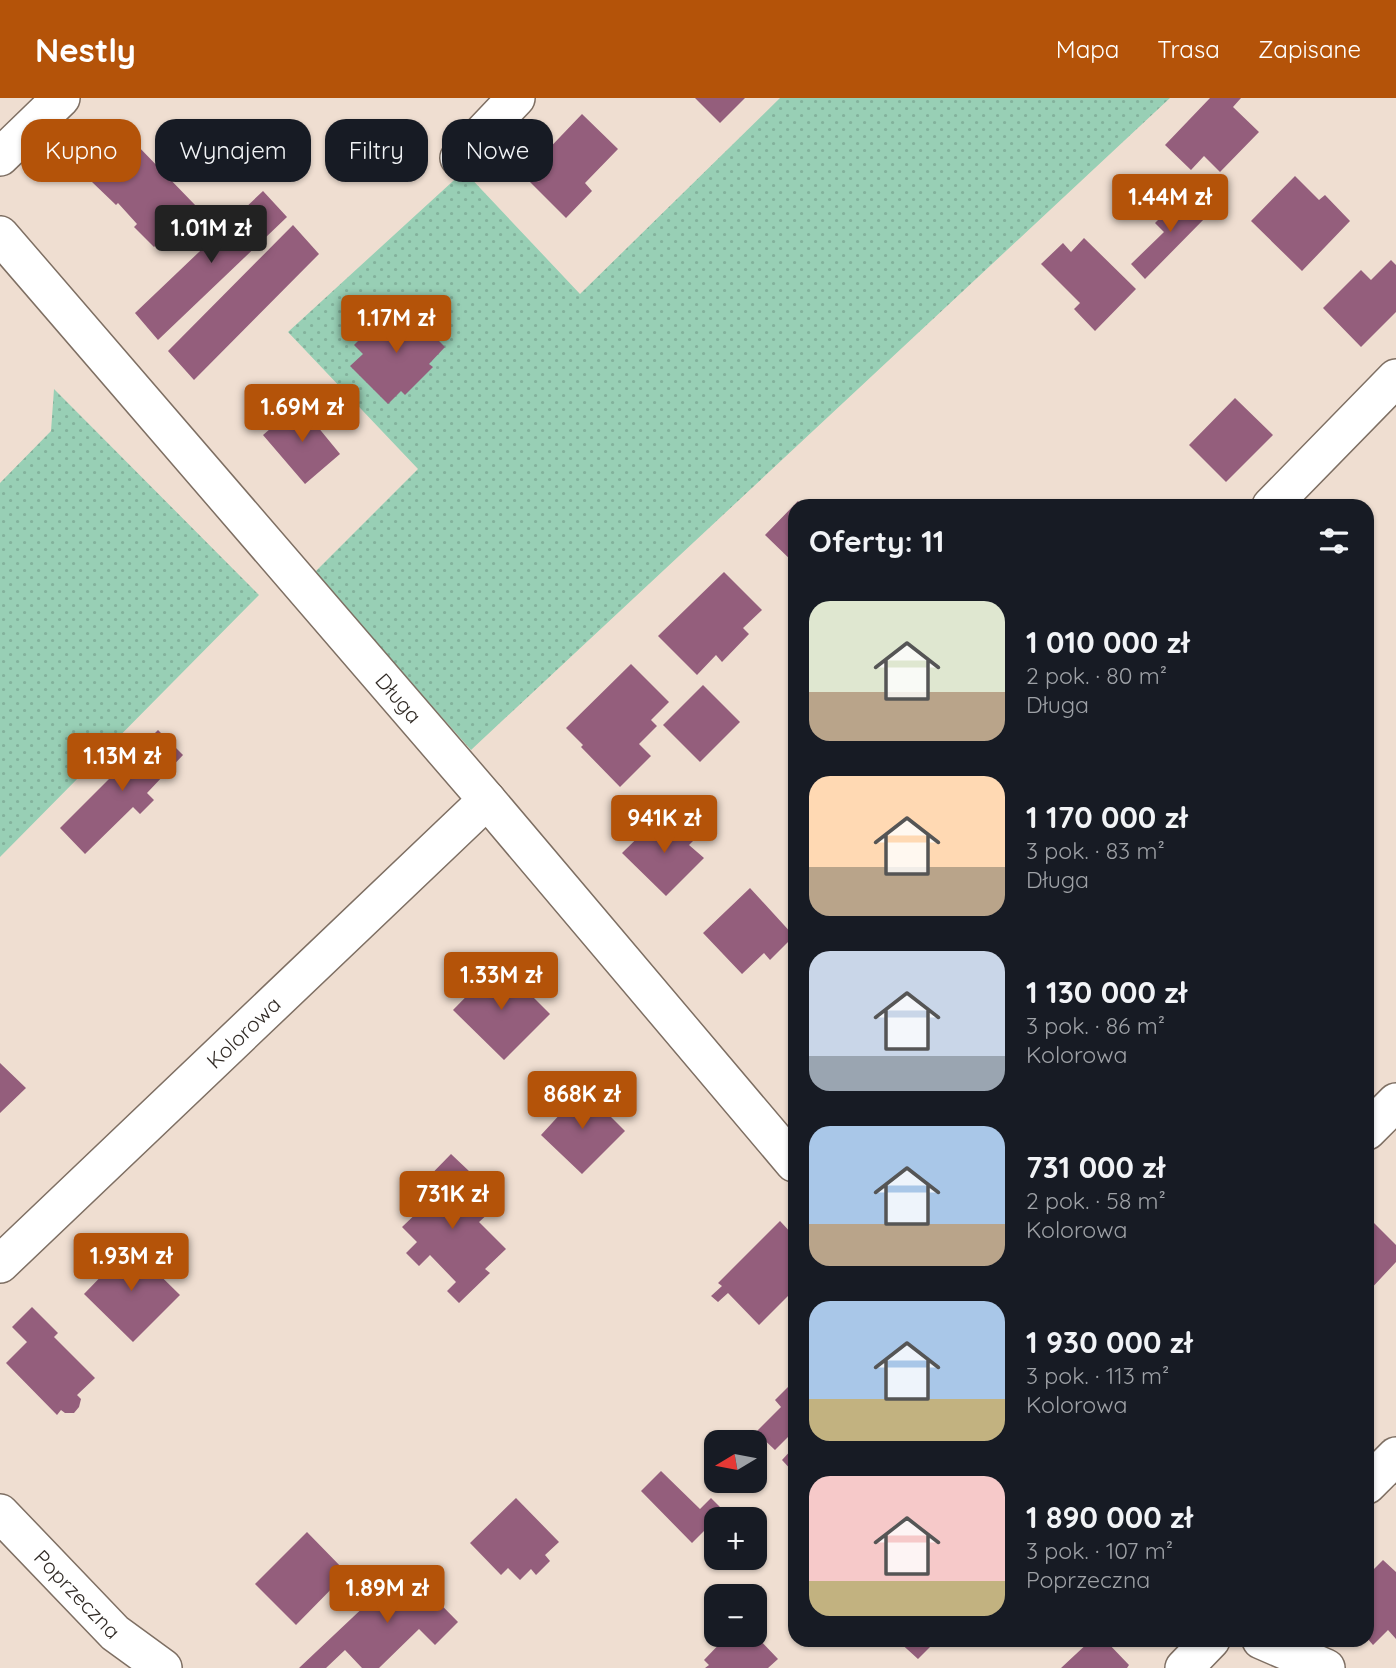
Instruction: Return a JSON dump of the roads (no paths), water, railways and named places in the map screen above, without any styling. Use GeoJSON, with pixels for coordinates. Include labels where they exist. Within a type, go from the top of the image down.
{"type":"FeatureCollection","features":[{"type":"Feature","properties":{"kind":"street"},"geometry":{"type":"LineString","coordinates":[[0,157],[61,98]]}},
{"type":"Feature","properties":{"kind":"street"},"geometry":{"type":"LineString","coordinates":[[496,119],[516,98]]}},
{"type":"Feature","properties":{"kind":"street","name":"Długa"},"geometry":{"type":"LineString","coordinates":[[0,235],[488,800],[788,1156]]}},
{"type":"Feature","properties":{"kind":"street"},"geometry":{"type":"LineString","coordinates":[[1278,499],[1396,378]]}},
{"type":"Feature","properties":{"kind":"street","name":"Kolorowa"},"geometry":{"type":"LineString","coordinates":[[0,1264],[488,800]]}},
{"type":"Feature","properties":{"kind":"street"},"geometry":{"type":"LineString","coordinates":[[1374,1125],[1396,1102]]}},
{"type":"Feature","properties":{"kind":"street"},"geometry":{"type":"LineString","coordinates":[[1374,1478],[1396,1456]]}},
{"type":"Feature","properties":{"kind":"street","name":"Poprzeczna"},"geometry":{"type":"LineString","coordinates":[[0,1513],[115,1633],[163,1668]]}},
{"type":"Feature","properties":{"kind":"street"},"geometry":{"type":"LineString","coordinates":[[1184,1668],[1204,1647]]}},
{"type":"Feature","properties":{"kind":"street"},"geometry":{"type":"LineString","coordinates":[[1277,1647],[1326,1668]]}}]}
